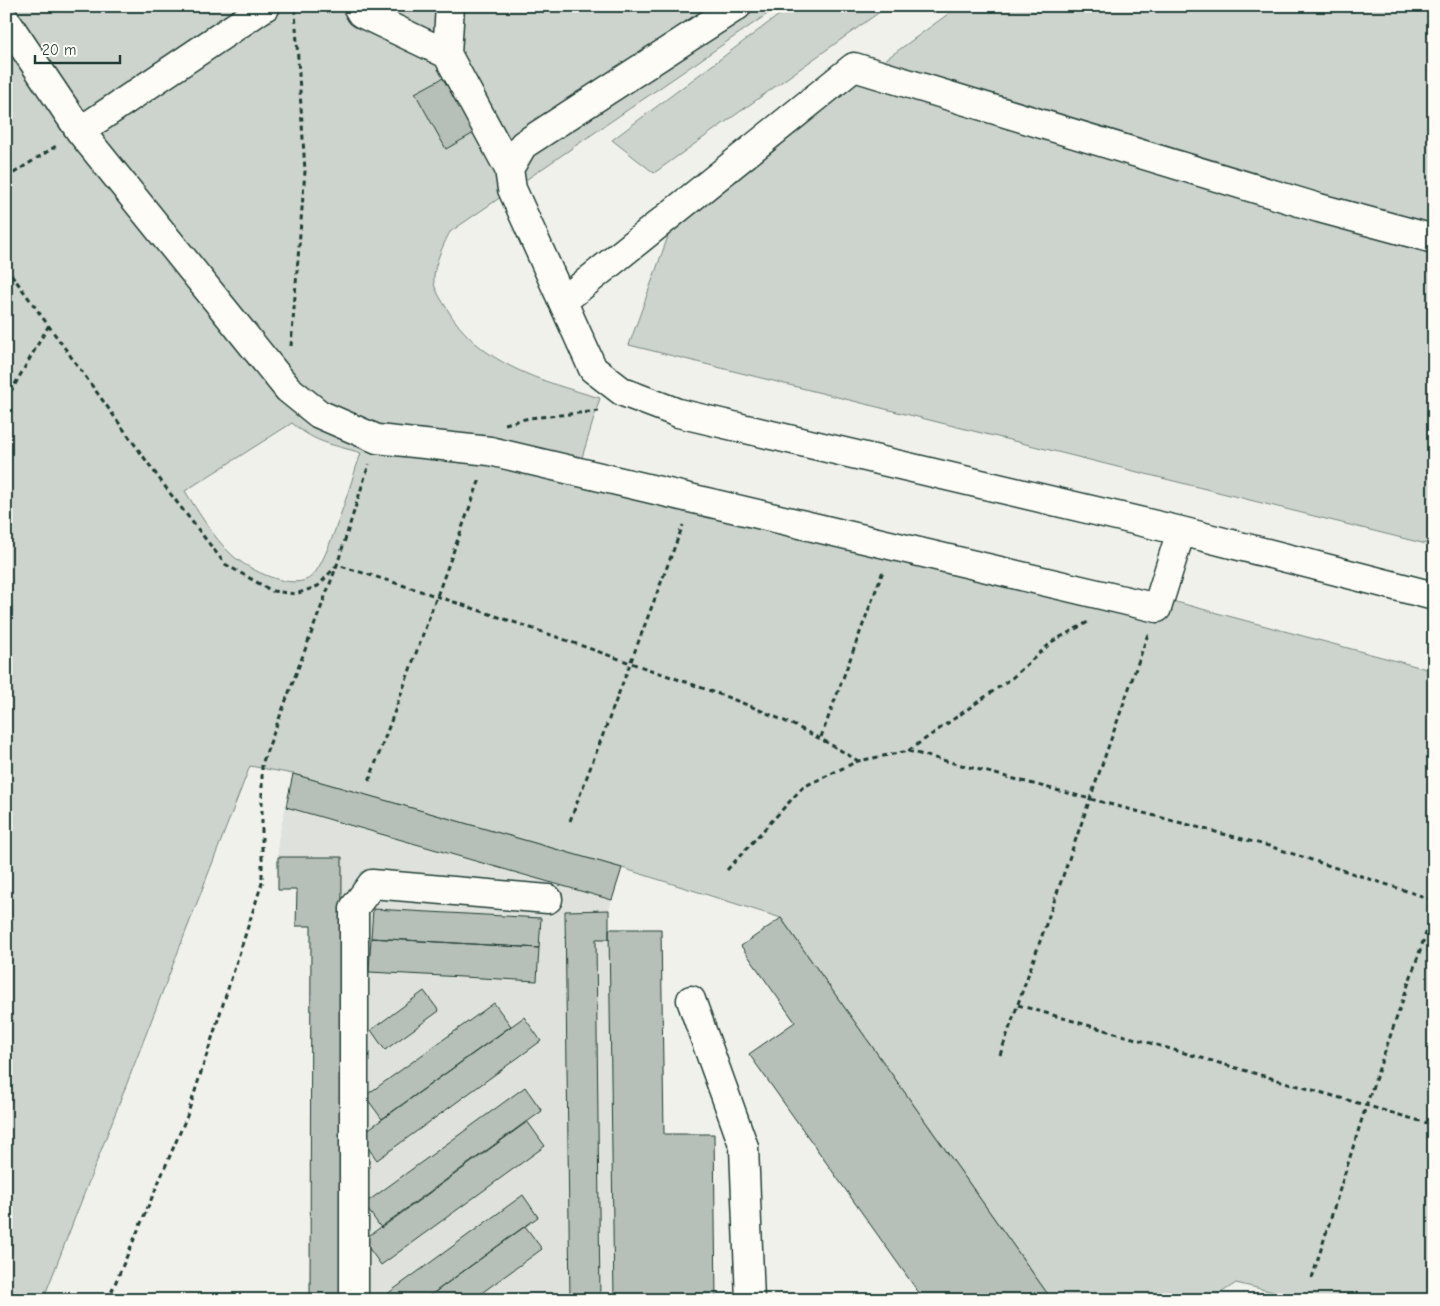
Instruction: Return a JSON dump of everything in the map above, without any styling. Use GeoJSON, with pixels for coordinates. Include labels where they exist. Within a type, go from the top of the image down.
{"type":"FeatureCollection","features":[{"type":"Feature","properties":{"kind":"lane"},"geometry":{"type":"LineString","coordinates":[[80,131],[266,6]]}},
{"type":"Feature","properties":{"kind":"lane"},"geometry":{"type":"LineString","coordinates":[[357,6],[361,13],[447,54]]}},
{"type":"Feature","properties":{"kind":"lane"},"geometry":{"type":"LineString","coordinates":[[450,6],[447,54],[509,168],[512,189],[593,368],[623,392],[678,414],[1181,531],[1434,596]]}},
{"type":"Feature","properties":{"kind":"lane"},"geometry":{"type":"LineString","coordinates":[[509,168],[523,146],[737,6]]}},
{"type":"Feature","properties":{"kind":"lane"},"geometry":{"type":"LineString","coordinates":[[6,21],[80,131],[288,390],[320,414],[377,439],[490,451],[1157,608],[1181,531]]}},
{"type":"Feature","properties":{"kind":"lane"},"geometry":{"type":"LineString","coordinates":[[563,302],[854,67],[1319,208],[1434,239]]}},
{"type":"Feature","properties":{"kind":"lane"},"geometry":{"type":"LineString","coordinates":[[354,1300],[354,908],[372,884],[548,899]]}},
{"type":"Feature","properties":{"kind":"lane"},"geometry":{"type":"LineString","coordinates":[[691,1000],[744,1147],[750,1300]]}},
{"type":"Feature","properties":{"kind":"path"},"geometry":{"type":"LineString","coordinates":[[288,390],[305,171],[294,6]]}},
{"type":"Feature","properties":{"kind":"path"},"geometry":{"type":"LineString","coordinates":[[6,178],[80,131]]}},
{"type":"Feature","properties":{"kind":"path"},"geometry":{"type":"LineString","coordinates":[[6,266],[169,492],[225,564],[272,591],[296,594],[318,586],[337,565]]}},
{"type":"Feature","properties":{"kind":"path"},"geometry":{"type":"LineString","coordinates":[[6,400],[49,326]]}},
{"type":"Feature","properties":{"kind":"path"},"geometry":{"type":"LineString","coordinates":[[108,1300],[187,1116],[262,883],[262,764],[337,565],[377,439]]}},
{"type":"Feature","properties":{"kind":"path"},"geometry":{"type":"LineString","coordinates":[[369,781],[490,451]]}},
{"type":"Feature","properties":{"kind":"path"},"geometry":{"type":"LineString","coordinates":[[570,821],[693,498]]}},
{"type":"Feature","properties":{"kind":"path"},"geometry":{"type":"LineString","coordinates":[[820,737],[892,545]]}},
{"type":"Feature","properties":{"kind":"path"},"geometry":{"type":"LineString","coordinates":[[337,565],[438,595],[765,710],[820,737],[858,761]]}},
{"type":"Feature","properties":{"kind":"path"},"geometry":{"type":"LineString","coordinates":[[1000,1054],[1157,608]]}},
{"type":"Feature","properties":{"kind":"path"},"geometry":{"type":"LineString","coordinates":[[908,752],[1012,678],[1053,641],[1096,617]]}},
{"type":"Feature","properties":{"kind":"path"},"geometry":{"type":"LineString","coordinates":[[727,870],[803,788],[858,761],[908,752],[1269,846],[1434,900]]}},
{"type":"Feature","properties":{"kind":"path"},"geometry":{"type":"LineString","coordinates":[[1312,1278],[1366,1106],[1434,910]]}},
{"type":"Feature","properties":{"kind":"path"},"geometry":{"type":"LineString","coordinates":[[1018,1005],[1434,1125]]}},
{"type":"Feature","properties":{"kind":"shaded area"},"geometry":{"type":"Polygon","coordinates":[[[6,6],[779,6],[450,232],[441,251],[434,274],[435,287],[441,300],[459,327],[475,343],[513,368],[556,385],[600,398],[581,461],[1146,594],[1434,671],[1434,1300],[1307,1300],[1236,1283],[1210,1300],[1052,1300],[781,918],[622,868],[293,774],[250,766],[43,1300],[6,1300],[6,6]],[[292,423],[185,491],[212,533],[239,561],[271,577],[294,582],[304,581],[312,576],[318,568],[332,538],[361,453],[317,439],[292,423]]]}},
{"type":"Feature","properties":{"kind":"shaded area"},"geometry":{"type":"Polygon","coordinates":[[[791,6],[888,6],[654,173],[612,140],[791,6]]]}},
{"type":"Feature","properties":{"kind":"shaded area"},"geometry":{"type":"Polygon","coordinates":[[[959,6],[1434,6],[1434,546],[629,345],[671,228],[874,68],[959,6]]]}},
{"type":"Feature","properties":{"kind":"shaded area"},"geometry":{"type":"Polygon","coordinates":[[[293,774],[622,868],[609,910],[614,1300],[310,1300],[311,927],[296,926],[296,891],[278,890],[278,840],[293,774]]]}},
{"type":"Feature","properties":{"kind":"building"},"geometry":{"type":"Polygon","coordinates":[[[443,78],[474,133],[446,149],[415,93],[443,78]]]}},
{"type":"Feature","properties":{"kind":"building"},"geometry":{"type":"Polygon","coordinates":[[[293,774],[622,868],[612,900],[286,807],[293,774]]]}},
{"type":"Feature","properties":{"kind":"building"},"geometry":{"type":"Polygon","coordinates":[[[278,857],[342,857],[341,1300],[310,1300],[311,926],[296,926],[297,890],[278,890],[278,857]]]}},
{"type":"Feature","properties":{"kind":"building"},"geometry":{"type":"Polygon","coordinates":[[[373,909],[541,918],[539,948],[371,938],[373,909]]]}},
{"type":"Feature","properties":{"kind":"building"},"geometry":{"type":"Polygon","coordinates":[[[609,910],[609,939],[596,939],[600,1300],[570,1300],[565,911],[609,910]]]}},
{"type":"Feature","properties":{"kind":"building"},"geometry":{"type":"Polygon","coordinates":[[[781,918],[1052,1300],[924,1300],[749,1054],[795,1022],[741,946],[781,918]]]}},
{"type":"Feature","properties":{"kind":"building"},"geometry":{"type":"Polygon","coordinates":[[[609,929],[661,929],[664,1134],[714,1134],[716,1300],[614,1300],[609,929]]]}},
{"type":"Feature","properties":{"kind":"building"},"geometry":{"type":"Polygon","coordinates":[[[371,938],[539,948],[537,981],[369,972],[371,938]]]}},
{"type":"Feature","properties":{"kind":"building"},"geometry":{"type":"Polygon","coordinates":[[[424,991],[439,1011],[385,1050],[371,1030],[424,991]]]}},
{"type":"Feature","properties":{"kind":"building"},"geometry":{"type":"Polygon","coordinates":[[[494,1003],[511,1026],[382,1119],[365,1096],[494,1003]]]}},
{"type":"Feature","properties":{"kind":"building"},"geometry":{"type":"Polygon","coordinates":[[[524,1017],[541,1041],[377,1160],[359,1136],[524,1017]]]}},
{"type":"Feature","properties":{"kind":"building"},"geometry":{"type":"Polygon","coordinates":[[[525,1087],[542,1111],[381,1228],[364,1204],[525,1087]]]}},
{"type":"Feature","properties":{"kind":"building"},"geometry":{"type":"Polygon","coordinates":[[[527,1121],[545,1146],[381,1265],[363,1240],[527,1121]]]}},
{"type":"Feature","properties":{"kind":"building"},"geometry":{"type":"Polygon","coordinates":[[[523,1195],[538,1217],[424,1300],[379,1300],[523,1195]]]}},
{"type":"Feature","properties":{"kind":"building"},"geometry":{"type":"Polygon","coordinates":[[[525,1226],[542,1249],[472,1300],[424,1300],[525,1226]]]}},
{"type":"Feature","properties":{"kind":"building"},"geometry":{"type":"Polygon","coordinates":[[[527,1293],[532,1300],[517,1300],[527,1293]]]}}]}
